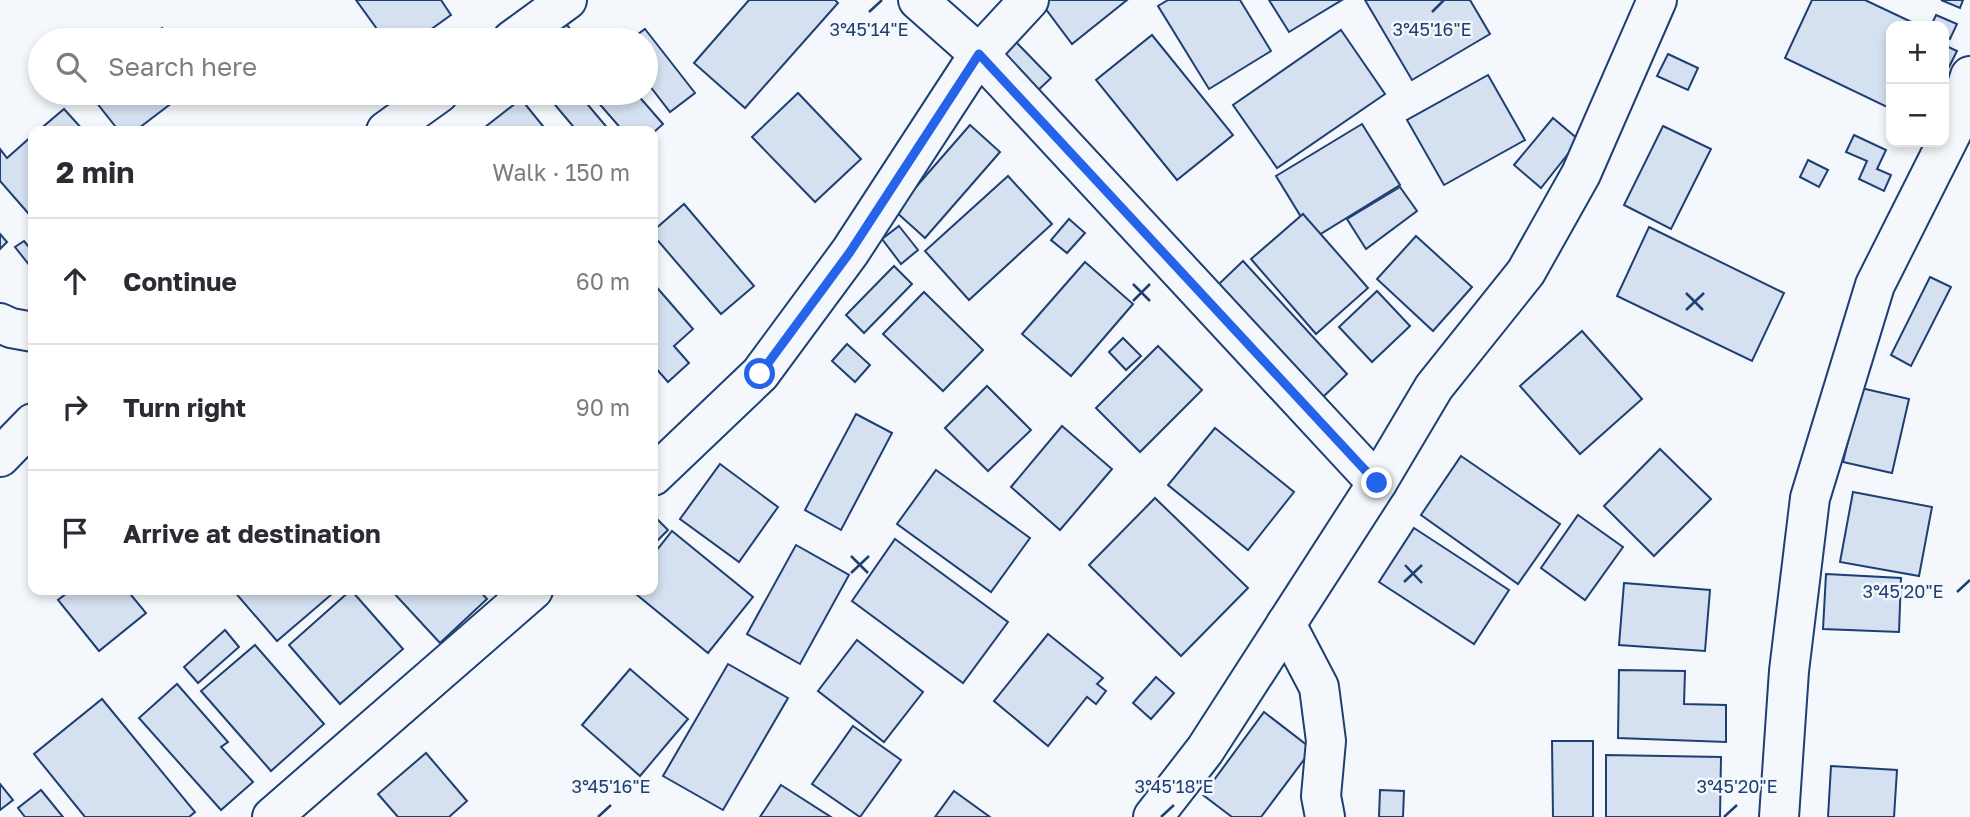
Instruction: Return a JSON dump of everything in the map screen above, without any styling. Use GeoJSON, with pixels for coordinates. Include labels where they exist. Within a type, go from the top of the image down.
{"type":"FeatureCollection","features":[{"type":"Feature","properties":{"kind":"street"},"geometry":{"type":"LineString","coordinates":[[528,28],[567,0]]}},
{"type":"Feature","properties":{"kind":"street"},"geometry":{"type":"LineString","coordinates":[[918,0],[979,54],[1377,483]]}},
{"type":"Feature","properties":{"kind":"street"},"geometry":{"type":"LineString","coordinates":[[658,471],[760,374],[850,252],[979,54],[1029,0]]}},
{"type":"Feature","properties":{"kind":"street"},"geometry":{"type":"LineString","coordinates":[[1153,817],[1205,750],[1377,483],[1434,387],[1526,272],[1581,174],[1657,0]]}},
{"type":"Feature","properties":{"kind":"street"},"geometry":{"type":"LineString","coordinates":[[1779,817],[1789,671],[1810,498],[1875,285],[1961,138],[1970,76]]}},
{"type":"Feature","properties":{"kind":"street"},"geometry":{"type":"LineString","coordinates":[[393,126],[422,105]]}},
{"type":"Feature","properties":{"kind":"street"},"geometry":{"type":"LineString","coordinates":[[0,323],[28,331]]}},
{"type":"Feature","properties":{"kind":"street"},"geometry":{"type":"LineString","coordinates":[[0,457],[28,428]]}},
{"type":"Feature","properties":{"kind":"street"},"geometry":{"type":"LineString","coordinates":[[272,817],[527,595]]}},
{"type":"Feature","properties":{"kind":"street"},"geometry":{"type":"LineString","coordinates":[[1286,624],[1319,687],[1326,741],[1321,796],[1325,817]]}},
{"type":"Feature","properties":{"kind":"building"},"geometry":{"type":"Polygon","coordinates":[[[356,0],[441,0],[451,15],[433,28],[376,28],[356,0]]]}},
{"type":"Feature","properties":{"kind":"building"},"geometry":{"type":"Polygon","coordinates":[[[749,0],[835,0],[838,3],[745,108],[694,63],[749,0]]]}},
{"type":"Feature","properties":{"kind":"building"},"geometry":{"type":"Polygon","coordinates":[[[1039,0],[1127,0],[1072,44],[1039,0]]]}},
{"type":"Feature","properties":{"kind":"building"},"geometry":{"type":"Polygon","coordinates":[[[1168,0],[1240,0],[1271,51],[1209,89],[1158,6],[1168,0]]]}},
{"type":"Feature","properties":{"kind":"building"},"geometry":{"type":"Polygon","coordinates":[[[1269,0],[1342,0],[1289,32],[1269,0]]]}},
{"type":"Feature","properties":{"kind":"building"},"geometry":{"type":"Polygon","coordinates":[[[1365,0],[1470,0],[1490,34],[1412,80],[1365,0]]]}},
{"type":"Feature","properties":{"kind":"building"},"geometry":{"type":"Polygon","coordinates":[[[1812,0],[1865,0],[1909,21],[1886,21],[1886,107],[1785,58],[1812,0]]]}},
{"type":"Feature","properties":{"kind":"building"},"geometry":{"type":"Polygon","coordinates":[[[1941,0],[1963,0],[1960,8],[1941,0]]]}},
{"type":"Feature","properties":{"kind":"building"},"geometry":{"type":"Polygon","coordinates":[[[1936,15],[1957,24],[1950,39],[1949,21],[1933,21],[1936,15]]]}},
{"type":"Feature","properties":{"kind":"building"},"geometry":{"type":"Polygon","coordinates":[[[561,18],[569,28],[549,28],[561,18]]]}},
{"type":"Feature","properties":{"kind":"building"},"geometry":{"type":"Polygon","coordinates":[[[1341,30],[1385,94],[1277,168],[1233,105],[1341,30]]]}},
{"type":"Feature","properties":{"kind":"building"},"geometry":{"type":"Polygon","coordinates":[[[1152,35],[1233,135],[1177,180],[1096,80],[1152,35]]]}},
{"type":"Feature","properties":{"kind":"building"},"geometry":{"type":"Polygon","coordinates":[[[1014,40],[1051,78],[1033,95],[996,57],[1014,40]]]}},
{"type":"Feature","properties":{"kind":"building"},"geometry":{"type":"Polygon","coordinates":[[[658,46],[695,93],[670,112],[658,96],[658,46]]]}},
{"type":"Feature","properties":{"kind":"building"},"geometry":{"type":"Polygon","coordinates":[[[1949,47],[1957,51],[1949,67],[1949,47]]]}},
{"type":"Feature","properties":{"kind":"building"},"geometry":{"type":"Polygon","coordinates":[[[1668,54],[1698,68],[1688,90],[1657,76],[1668,54]]]}},
{"type":"Feature","properties":{"kind":"building"},"geometry":{"type":"Polygon","coordinates":[[[1488,75],[1525,140],[1444,185],[1407,120],[1488,75]]]}},
{"type":"Feature","properties":{"kind":"building"},"geometry":{"type":"Polygon","coordinates":[[[798,93],[861,159],[815,202],[752,137],[798,93]]]}},
{"type":"Feature","properties":{"kind":"building"},"geometry":{"type":"Polygon","coordinates":[[[98,105],[169,105],[142,126],[115,126],[98,105]]]}},
{"type":"Feature","properties":{"kind":"building"},"geometry":{"type":"Polygon","coordinates":[[[513,105],[526,105],[543,126],[486,126],[513,105]]]}},
{"type":"Feature","properties":{"kind":"building"},"geometry":{"type":"Polygon","coordinates":[[[555,105],[588,105],[606,126],[573,126],[555,105]]]}},
{"type":"Feature","properties":{"kind":"building"},"geometry":{"type":"Polygon","coordinates":[[[600,105],[646,105],[663,124],[658,128],[658,126],[619,126],[600,105]]]}},
{"type":"Feature","properties":{"kind":"building"},"geometry":{"type":"Polygon","coordinates":[[[64,109],[79,126],[44,126],[64,109]]]}},
{"type":"Feature","properties":{"kind":"building"},"geometry":{"type":"Polygon","coordinates":[[[1553,118],[1579,140],[1541,188],[1514,165],[1553,118]]]}},
{"type":"Feature","properties":{"kind":"building"},"geometry":{"type":"Polygon","coordinates":[[[1362,124],[1400,185],[1314,238],[1276,176],[1362,124]]]}},
{"type":"Feature","properties":{"kind":"building"},"geometry":{"type":"Polygon","coordinates":[[[970,125],[1000,152],[925,238],[895,211],[970,125]]]}},
{"type":"Feature","properties":{"kind":"building"},"geometry":{"type":"Polygon","coordinates":[[[1663,126],[1711,149],[1671,229],[1624,205],[1663,126]]]}},
{"type":"Feature","properties":{"kind":"building"},"geometry":{"type":"Polygon","coordinates":[[[1854,135],[1886,150],[1877,169],[1891,175],[1884,191],[1859,179],[1867,161],[1846,152],[1854,135]]]}},
{"type":"Feature","properties":{"kind":"building"},"geometry":{"type":"Polygon","coordinates":[[[28,139],[28,213],[0,181],[0,149],[7,158],[28,139]]]}},
{"type":"Feature","properties":{"kind":"building"},"geometry":{"type":"Polygon","coordinates":[[[1808,160],[1828,170],[1819,187],[1800,177],[1808,160]]]}},
{"type":"Feature","properties":{"kind":"building"},"geometry":{"type":"Polygon","coordinates":[[[1008,176],[1052,224],[969,300],[925,251],[1008,176]]]}},
{"type":"Feature","properties":{"kind":"building"},"geometry":{"type":"Polygon","coordinates":[[[1400,187],[1417,211],[1366,249],[1347,219],[1400,187]]]}},
{"type":"Feature","properties":{"kind":"building"},"geometry":{"type":"Polygon","coordinates":[[[684,204],[754,286],[721,314],[658,241],[658,227],[684,204]]]}},
{"type":"Feature","properties":{"kind":"building"},"geometry":{"type":"Polygon","coordinates":[[[1303,214],[1368,288],[1316,334],[1251,259],[1303,214]]]}},
{"type":"Feature","properties":{"kind":"building"},"geometry":{"type":"Polygon","coordinates":[[[1069,219],[1085,233],[1067,253],[1051,240],[1069,219]]]}},
{"type":"Feature","properties":{"kind":"building"},"geometry":{"type":"Polygon","coordinates":[[[899,226],[918,250],[901,264],[882,239],[899,226]]]}},
{"type":"Feature","properties":{"kind":"building"},"geometry":{"type":"Polygon","coordinates":[[[1649,227],[1784,293],[1752,361],[1617,296],[1649,227]]]}},
{"type":"Feature","properties":{"kind":"building"},"geometry":{"type":"Polygon","coordinates":[[[0,234],[7,242],[0,249],[0,234]]]}},
{"type":"Feature","properties":{"kind":"building"},"geometry":{"type":"Polygon","coordinates":[[[1416,236],[1472,287],[1433,331],[1377,279],[1416,236]]]}},
{"type":"Feature","properties":{"kind":"building"},"geometry":{"type":"Polygon","coordinates":[[[24,241],[28,246],[28,263],[15,247],[24,241]]]}},
{"type":"Feature","properties":{"kind":"building"},"geometry":{"type":"Polygon","coordinates":[[[1243,261],[1347,374],[1323,397],[1219,284],[1243,261]]]}},
{"type":"Feature","properties":{"kind":"building"},"geometry":{"type":"Polygon","coordinates":[[[1085,262],[1133,304],[1071,376],[1022,334],[1085,262]]]}},
{"type":"Feature","properties":{"kind":"building"},"geometry":{"type":"Polygon","coordinates":[[[894,266],[912,284],[864,333],[846,315],[894,266]]]}},
{"type":"Feature","properties":{"kind":"building"},"geometry":{"type":"Polygon","coordinates":[[[1930,277],[1951,287],[1911,366],[1891,355],[1930,277]]]}},
{"type":"Feature","properties":{"kind":"building"},"geometry":{"type":"Polygon","coordinates":[[[658,289],[693,329],[674,346],[689,363],[668,382],[658,371],[658,289]]]}},
{"type":"Feature","properties":{"kind":"building"},"geometry":{"type":"Polygon","coordinates":[[[1377,291],[1410,326],[1372,362],[1339,327],[1377,291]]]}},
{"type":"Feature","properties":{"kind":"building"},"geometry":{"type":"Polygon","coordinates":[[[924,292],[983,350],[943,391],[883,334],[924,292]]]}},
{"type":"Feature","properties":{"kind":"building"},"geometry":{"type":"Polygon","coordinates":[[[1582,331],[1642,399],[1580,454],[1520,386],[1582,331]]]}},
{"type":"Feature","properties":{"kind":"building"},"geometry":{"type":"Polygon","coordinates":[[[1123,338],[1141,356],[1126,370],[1109,352],[1123,338]]]}},
{"type":"Feature","properties":{"kind":"building"},"geometry":{"type":"Polygon","coordinates":[[[847,344],[870,365],[855,382],[832,361],[847,344]]]}},
{"type":"Feature","properties":{"kind":"building"},"geometry":{"type":"Polygon","coordinates":[[[1158,346],[1202,390],[1140,452],[1096,408],[1158,346]]]}},
{"type":"Feature","properties":{"kind":"building"},"geometry":{"type":"Polygon","coordinates":[[[987,386],[1031,430],[988,471],[945,428],[987,386]]]}},
{"type":"Feature","properties":{"kind":"building"},"geometry":{"type":"Polygon","coordinates":[[[1861,388],[1909,399],[1892,473],[1843,462],[1861,388]]]}},
{"type":"Feature","properties":{"kind":"building"},"geometry":{"type":"Polygon","coordinates":[[[856,414],[892,433],[841,530],[805,510],[856,414]]]}},
{"type":"Feature","properties":{"kind":"building"},"geometry":{"type":"Polygon","coordinates":[[[1062,426],[1112,469],[1060,530],[1011,487],[1062,426]]]}},
{"type":"Feature","properties":{"kind":"building"},"geometry":{"type":"Polygon","coordinates":[[[1215,428],[1294,492],[1248,550],[1168,485],[1215,428]]]}},
{"type":"Feature","properties":{"kind":"building"},"geometry":{"type":"Polygon","coordinates":[[[1660,449],[1711,499],[1654,556],[1604,506],[1660,449]]]}},
{"type":"Feature","properties":{"kind":"building"},"geometry":{"type":"Polygon","coordinates":[[[1461,456],[1560,524],[1518,584],[1421,515],[1461,456]]]}},
{"type":"Feature","properties":{"kind":"building"},"geometry":{"type":"Polygon","coordinates":[[[720,464],[778,507],[739,562],[680,519],[720,464]]]}},
{"type":"Feature","properties":{"kind":"building"},"geometry":{"type":"Polygon","coordinates":[[[936,470],[1030,538],[991,592],[897,524],[936,470]]]}},
{"type":"Feature","properties":{"kind":"building"},"geometry":{"type":"Polygon","coordinates":[[[1853,492],[1932,507],[1919,576],[1840,562],[1853,492]]]}},
{"type":"Feature","properties":{"kind":"building"},"geometry":{"type":"Polygon","coordinates":[[[1155,498],[1248,588],[1181,656],[1089,565],[1155,498]]]}},
{"type":"Feature","properties":{"kind":"building"},"geometry":{"type":"Polygon","coordinates":[[[1578,515],[1623,547],[1585,600],[1541,568],[1578,515]]]}},
{"type":"Feature","properties":{"kind":"building"},"geometry":{"type":"Polygon","coordinates":[[[658,520],[668,530],[658,540],[658,520]]]}},
{"type":"Feature","properties":{"kind":"building"},"geometry":{"type":"Polygon","coordinates":[[[1414,528],[1509,590],[1474,644],[1379,582],[1414,528]]]}},
{"type":"Feature","properties":{"kind":"building"},"geometry":{"type":"Polygon","coordinates":[[[672,531],[753,597],[708,653],[637,595],[658,595],[658,549],[672,531]]]}},
{"type":"Feature","properties":{"kind":"building"},"geometry":{"type":"Polygon","coordinates":[[[895,539],[1008,622],[963,683],[852,601],[895,539]]]}},
{"type":"Feature","properties":{"kind":"building"},"geometry":{"type":"Polygon","coordinates":[[[796,545],[849,575],[800,664],[747,634],[796,545]]]}},
{"type":"Feature","properties":{"kind":"building"},"geometry":{"type":"Polygon","coordinates":[[[1826,574],[1901,578],[1899,632],[1823,629],[1826,574]]]}},
{"type":"Feature","properties":{"kind":"building"},"geometry":{"type":"Polygon","coordinates":[[[1624,583],[1710,590],[1705,651],[1619,645],[1624,583]]]}},
{"type":"Feature","properties":{"kind":"building"},"geometry":{"type":"Polygon","coordinates":[[[64,595],[131,595],[146,613],[99,651],[58,600],[64,595]]]}},
{"type":"Feature","properties":{"kind":"building"},"geometry":{"type":"Polygon","coordinates":[[[237,595],[331,595],[277,641],[237,595]]]}},
{"type":"Feature","properties":{"kind":"building"},"geometry":{"type":"Polygon","coordinates":[[[345,595],[355,595],[403,649],[340,704],[289,645],[345,595]]]}},
{"type":"Feature","properties":{"kind":"building"},"geometry":{"type":"Polygon","coordinates":[[[396,595],[483,595],[487,599],[440,643],[396,595]]]}},
{"type":"Feature","properties":{"kind":"building"},"geometry":{"type":"Polygon","coordinates":[[[225,630],[239,647],[198,683],[184,667],[225,630]]]}},
{"type":"Feature","properties":{"kind":"building"},"geometry":{"type":"Polygon","coordinates":[[[1048,634],[1103,678],[1097,684],[1106,691],[1096,704],[1087,697],[1048,746],[994,701],[1048,634]]]}},
{"type":"Feature","properties":{"kind":"building"},"geometry":{"type":"Polygon","coordinates":[[[857,640],[923,692],[884,742],[818,691],[857,640]]]}},
{"type":"Feature","properties":{"kind":"building"},"geometry":{"type":"Polygon","coordinates":[[[255,645],[324,724],[271,771],[201,691],[255,645]]]}},
{"type":"Feature","properties":{"kind":"building"},"geometry":{"type":"Polygon","coordinates":[[[728,664],[788,698],[723,810],[663,776],[728,664]]]}},
{"type":"Feature","properties":{"kind":"building"},"geometry":{"type":"Polygon","coordinates":[[[630,669],[688,719],[640,776],[582,725],[630,669]]]}},
{"type":"Feature","properties":{"kind":"building"},"geometry":{"type":"Polygon","coordinates":[[[1619,670],[1685,671],[1684,704],[1726,705],[1726,742],[1618,738],[1619,670]]]}},
{"type":"Feature","properties":{"kind":"building"},"geometry":{"type":"Polygon","coordinates":[[[1156,677],[1174,693],[1151,719],[1133,703],[1156,677]]]}},
{"type":"Feature","properties":{"kind":"building"},"geometry":{"type":"Polygon","coordinates":[[[177,684],[228,742],[221,747],[253,782],[221,810],[139,718],[177,684]]]}},
{"type":"Feature","properties":{"kind":"building"},"geometry":{"type":"Polygon","coordinates":[[[102,699],[195,812],[189,817],[85,817],[34,754],[102,699]]]}},
{"type":"Feature","properties":{"kind":"building"},"geometry":{"type":"Polygon","coordinates":[[[1264,712],[1312,749],[1261,817],[1232,817],[1203,795],[1264,712]]]}},
{"type":"Feature","properties":{"kind":"building"},"geometry":{"type":"Polygon","coordinates":[[[853,726],[901,760],[860,817],[812,784],[853,726]]]}},
{"type":"Feature","properties":{"kind":"building"},"geometry":{"type":"Polygon","coordinates":[[[1552,741],[1593,741],[1593,817],[1553,817],[1552,741]]]}},
{"type":"Feature","properties":{"kind":"building"},"geometry":{"type":"Polygon","coordinates":[[[426,753],[467,801],[449,817],[398,817],[378,794],[426,753]]]}},
{"type":"Feature","properties":{"kind":"building"},"geometry":{"type":"Polygon","coordinates":[[[1606,755],[1721,757],[1720,817],[1606,817],[1606,755]]]}},
{"type":"Feature","properties":{"kind":"building"},"geometry":{"type":"Polygon","coordinates":[[[1831,766],[1897,770],[1894,817],[1828,817],[1831,766]]]}},
{"type":"Feature","properties":{"kind":"building"},"geometry":{"type":"Polygon","coordinates":[[[0,784],[13,800],[0,810],[0,784]]]}},
{"type":"Feature","properties":{"kind":"building"},"geometry":{"type":"Polygon","coordinates":[[[781,785],[831,817],[760,817],[781,785]]]}},
{"type":"Feature","properties":{"kind":"building"},"geometry":{"type":"Polygon","coordinates":[[[41,790],[63,817],[25,817],[18,808],[41,790]]]}},
{"type":"Feature","properties":{"kind":"building"},"geometry":{"type":"Polygon","coordinates":[[[1380,790],[1404,791],[1403,817],[1379,817],[1380,790]]]}},
{"type":"Feature","properties":{"kind":"building"},"geometry":{"type":"Polygon","coordinates":[[[954,791],[990,817],[935,817],[954,791]]]}},
{"type":"Feature","properties":{"kind":"route"},"geometry":{"type":"LineString","coordinates":[[760,374],[850,252],[979,54],[1377,483]]}}]}
